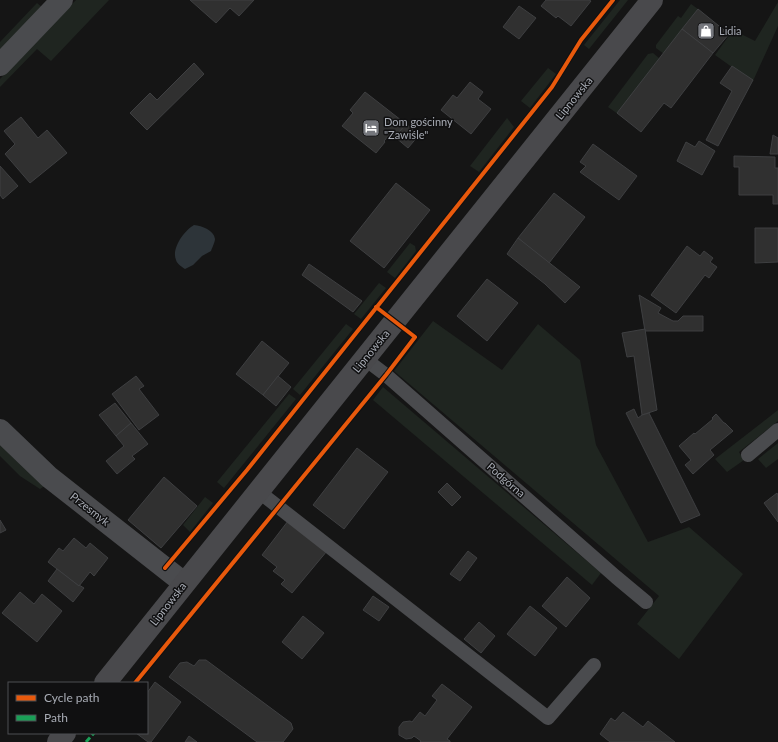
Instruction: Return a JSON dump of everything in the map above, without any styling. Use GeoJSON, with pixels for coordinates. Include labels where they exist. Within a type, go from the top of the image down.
{"type":"FeatureCollection","features":[{"type":"Feature","properties":{"kind":"main road","name":"Lipnowska"},"geometry":{"type":"LineString","coordinates":[[106,682],[652,0]]}},
{"type":"Feature","properties":{"kind":"main road"},"geometry":{"type":"LineString","coordinates":[[58,742],[64,734]]}},
{"type":"Feature","properties":{"kind":"street"},"geometry":{"type":"LineString","coordinates":[[0,65],[62,0]]}},
{"type":"Feature","properties":{"kind":"street","name":"Przesmyk"},"geometry":{"type":"LineString","coordinates":[[0,430],[49,477],[184,583]]}},
{"type":"Feature","properties":{"kind":"lane","name":"Podgórna"},"geometry":{"type":"LineString","coordinates":[[364,359],[386,375],[646,602]]}},
{"type":"Feature","properties":{"kind":"lane"},"geometry":{"type":"LineString","coordinates":[[748,455],[778,430]]}},
{"type":"Feature","properties":{"kind":"lane"},"geometry":{"type":"LineString","coordinates":[[258,491],[548,718],[594,665]]}},
{"type":"Feature","properties":{"kind":"shaded area"},"geometry":{"type":"Polygon","coordinates":[[[76,0],[109,0],[51,61],[37,49],[0,87],[0,79],[76,0]]]}},
{"type":"Feature","properties":{"kind":"shaded area"},"geometry":{"type":"Polygon","coordinates":[[[620,0],[628,0],[589,49],[584,45],[620,0]]]}},
{"type":"Feature","properties":{"kind":"shaded area"},"geometry":{"type":"Polygon","coordinates":[[[778,2],[778,26],[753,81],[715,55],[733,30],[755,41],[778,2]]]}},
{"type":"Feature","properties":{"kind":"shaded area"},"geometry":{"type":"Polygon","coordinates":[[[37,3],[43,8],[0,52],[0,42],[37,3]]]}},
{"type":"Feature","properties":{"kind":"shaded area"},"geometry":{"type":"Polygon","coordinates":[[[691,4],[698,9],[664,54],[656,48],[656,45],[678,16],[681,18],[691,4]]]}},
{"type":"Feature","properties":{"kind":"shaded area"},"geometry":{"type":"Polygon","coordinates":[[[653,53],[660,59],[618,114],[608,107],[648,54],[653,53]]]}},
{"type":"Feature","properties":{"kind":"shaded area"},"geometry":{"type":"Polygon","coordinates":[[[548,68],[556,74],[530,108],[521,101],[548,68]]]}},
{"type":"Feature","properties":{"kind":"shaded area"},"geometry":{"type":"Polygon","coordinates":[[[507,118],[514,127],[479,172],[470,166],[507,118]]]}},
{"type":"Feature","properties":{"kind":"shaded area"},"geometry":{"type":"Polygon","coordinates":[[[194,225],[204,227],[210,231],[215,240],[211,251],[202,256],[193,265],[185,269],[177,261],[175,250],[183,235],[190,227],[194,225]]]}},
{"type":"Feature","properties":{"kind":"shaded area"},"geometry":{"type":"Polygon","coordinates":[[[410,243],[415,246],[416,251],[395,278],[387,272],[410,243]]]}},
{"type":"Feature","properties":{"kind":"shaded area"},"geometry":{"type":"Polygon","coordinates":[[[379,283],[386,288],[361,319],[354,314],[379,283]]]}},
{"type":"Feature","properties":{"kind":"shaded area"},"geometry":{"type":"Polygon","coordinates":[[[433,321],[502,370],[538,324],[580,360],[596,445],[648,542],[689,527],[743,574],[679,659],[637,624],[659,596],[394,371],[433,321]]]}},
{"type":"Feature","properties":{"kind":"shaded area"},"geometry":{"type":"Polygon","coordinates":[[[346,324],[353,329],[300,395],[293,389],[346,324]]]}},
{"type":"Feature","properties":{"kind":"shaded area"},"geometry":{"type":"Polygon","coordinates":[[[383,387],[601,573],[592,585],[373,400],[383,387]]]}},
{"type":"Feature","properties":{"kind":"shaded area"},"geometry":{"type":"Polygon","coordinates":[[[289,394],[296,399],[224,488],[217,482],[289,394]]]}},
{"type":"Feature","properties":{"kind":"shaded area"},"geometry":{"type":"Polygon","coordinates":[[[778,410],[778,421],[739,452],[744,460],[727,472],[715,459],[778,410]]]}},
{"type":"Feature","properties":{"kind":"shaded area"},"geometry":{"type":"Polygon","coordinates":[[[0,441],[46,485],[40,489],[20,476],[0,456],[0,441]]]}},
{"type":"Feature","properties":{"kind":"shaded area"},"geometry":{"type":"Polygon","coordinates":[[[778,443],[778,459],[766,468],[758,459],[778,443]]]}},
{"type":"Feature","properties":{"kind":"shaded area"},"geometry":{"type":"Polygon","coordinates":[[[205,497],[213,503],[190,532],[183,525],[205,497]]]}},
{"type":"Feature","properties":{"kind":"building"},"geometry":{"type":"Polygon","coordinates":[[[190,0],[254,0],[239,16],[230,8],[216,23],[190,0]]]}},
{"type":"Feature","properties":{"kind":"building"},"geometry":{"type":"Polygon","coordinates":[[[546,0],[591,1],[571,26],[558,16],[556,18],[541,6],[546,0]]]}},
{"type":"Feature","properties":{"kind":"building"},"geometry":{"type":"Polygon","coordinates":[[[519,6],[536,18],[519,39],[503,27],[519,6]]]}},
{"type":"Feature","properties":{"kind":"building","name":"Lidia"},"geometry":{"type":"Polygon","coordinates":[[[698,9],[729,34],[713,53],[682,29],[698,9]]]}},
{"type":"Feature","properties":{"kind":"building"},"geometry":{"type":"Polygon","coordinates":[[[682,29],[713,53],[671,108],[664,103],[641,132],[617,113],[682,29]]]}},
{"type":"Feature","properties":{"kind":"building"},"geometry":{"type":"Polygon","coordinates":[[[194,63],[204,74],[147,130],[130,113],[150,93],[157,100],[194,63]]]}},
{"type":"Feature","properties":{"kind":"building"},"geometry":{"type":"Polygon","coordinates":[[[732,66],[753,80],[718,146],[706,140],[732,91],[720,83],[732,66]]]}},
{"type":"Feature","properties":{"kind":"building"},"geometry":{"type":"Polygon","coordinates":[[[470,82],[483,92],[478,99],[491,109],[471,134],[441,110],[453,95],[457,98],[470,82]]]}},
{"type":"Feature","properties":{"kind":"building"},"geometry":{"type":"Polygon","coordinates":[[[365,92],[406,124],[395,137],[390,134],[376,153],[342,126],[353,113],[350,110],[365,92]]]}},
{"type":"Feature","properties":{"kind":"building"},"geometry":{"type":"Polygon","coordinates":[[[21,117],[38,138],[47,130],[67,153],[30,183],[5,154],[15,144],[4,131],[21,117]]]}},
{"type":"Feature","properties":{"kind":"building"},"geometry":{"type":"Polygon","coordinates":[[[406,124],[419,135],[408,148],[395,137],[406,124]]]}},
{"type":"Feature","properties":{"kind":"building"},"geometry":{"type":"Polygon","coordinates":[[[773,135],[778,138],[778,154],[770,154],[773,135]]]}},
{"type":"Feature","properties":{"kind":"building"},"geometry":{"type":"Polygon","coordinates":[[[699,141],[715,151],[702,175],[677,161],[686,142],[695,147],[699,141]]]}},
{"type":"Feature","properties":{"kind":"building"},"geometry":{"type":"Polygon","coordinates":[[[593,144],[637,176],[619,200],[580,172],[586,166],[580,162],[593,144]]]}},
{"type":"Feature","properties":{"kind":"building"},"geometry":{"type":"Polygon","coordinates":[[[734,156],[775,157],[775,168],[778,168],[778,204],[773,204],[773,195],[739,195],[739,167],[734,167],[734,156]]]}},
{"type":"Feature","properties":{"kind":"building"},"geometry":{"type":"Polygon","coordinates":[[[0,166],[18,186],[3,199],[0,195],[0,166]]]}},
{"type":"Feature","properties":{"kind":"building"},"geometry":{"type":"Polygon","coordinates":[[[396,183],[430,210],[384,268],[350,241],[396,183]]]}},
{"type":"Feature","properties":{"kind":"building"},"geometry":{"type":"Polygon","coordinates":[[[554,193],[585,217],[549,263],[518,238],[554,193]]]}},
{"type":"Feature","properties":{"kind":"building"},"geometry":{"type":"Polygon","coordinates":[[[755,228],[778,228],[778,262],[755,263],[755,228]]]}},
{"type":"Feature","properties":{"kind":"building"},"geometry":{"type":"Polygon","coordinates":[[[518,238],[580,287],[565,303],[545,284],[507,254],[518,238]]]}},
{"type":"Feature","properties":{"kind":"building"},"geometry":{"type":"Polygon","coordinates":[[[687,246],[700,256],[704,251],[713,258],[710,262],[717,267],[709,278],[705,275],[676,313],[651,295],[687,246]]]}},
{"type":"Feature","properties":{"kind":"building"},"geometry":{"type":"Polygon","coordinates":[[[309,264],[362,301],[353,312],[302,275],[309,264]]]}},
{"type":"Feature","properties":{"kind":"building"},"geometry":{"type":"Polygon","coordinates":[[[487,279],[518,303],[487,341],[457,316],[487,279]]]}},
{"type":"Feature","properties":{"kind":"building"},"geometry":{"type":"Polygon","coordinates":[[[639,295],[661,308],[658,313],[673,321],[678,321],[683,316],[703,316],[703,331],[645,331],[639,295]]]}},
{"type":"Feature","properties":{"kind":"building"},"geometry":{"type":"Polygon","coordinates":[[[645,329],[657,410],[642,415],[634,356],[627,357],[622,333],[645,329]]]}},
{"type":"Feature","properties":{"kind":"building"},"geometry":{"type":"Polygon","coordinates":[[[262,341],[289,363],[263,395],[236,374],[262,341]]]}},
{"type":"Feature","properties":{"kind":"building"},"geometry":{"type":"Polygon","coordinates":[[[136,376],[144,386],[139,389],[159,415],[139,430],[112,394],[136,376]]]}},
{"type":"Feature","properties":{"kind":"building"},"geometry":{"type":"Polygon","coordinates":[[[278,376],[291,387],[276,406],[263,395],[278,376]]]}},
{"type":"Feature","properties":{"kind":"building"},"geometry":{"type":"Polygon","coordinates":[[[115,403],[131,423],[116,436],[99,415],[115,403]]]}},
{"type":"Feature","properties":{"kind":"building"},"geometry":{"type":"Polygon","coordinates":[[[634,409],[638,418],[649,413],[700,515],[681,523],[626,413],[634,409]]]}},
{"type":"Feature","properties":{"kind":"building"},"geometry":{"type":"Polygon","coordinates":[[[716,414],[733,431],[710,450],[714,455],[693,474],[685,465],[691,460],[679,446],[713,419],[712,418],[716,414]]]}},
{"type":"Feature","properties":{"kind":"building"},"geometry":{"type":"Polygon","coordinates":[[[131,423],[148,444],[132,456],[135,459],[117,474],[106,461],[124,446],[116,436],[131,423]]]}},
{"type":"Feature","properties":{"kind":"building"},"geometry":{"type":"Polygon","coordinates":[[[357,448],[388,472],[344,529],[313,505],[357,448]]]}},
{"type":"Feature","properties":{"kind":"building"},"geometry":{"type":"Polygon","coordinates":[[[164,477],[197,506],[161,548],[128,520],[164,477]]]}},
{"type":"Feature","properties":{"kind":"building"},"geometry":{"type":"Polygon","coordinates":[[[447,483],[461,497],[452,506],[438,492],[447,483]]]}},
{"type":"Feature","properties":{"kind":"building"},"geometry":{"type":"Polygon","coordinates":[[[777,493],[778,495],[778,522],[764,503],[777,493]]]}},
{"type":"Feature","properties":{"kind":"building"},"geometry":{"type":"Polygon","coordinates":[[[0,520],[6,530],[0,533],[0,520]]]}},
{"type":"Feature","properties":{"kind":"building"},"geometry":{"type":"Polygon","coordinates":[[[288,521],[327,551],[292,593],[281,584],[285,580],[273,571],[277,567],[262,555],[288,521]]]}},
{"type":"Feature","properties":{"kind":"building"},"geometry":{"type":"Polygon","coordinates":[[[74,538],[86,548],[90,543],[108,558],[94,576],[90,572],[79,586],[48,562],[59,548],[63,551],[74,538]]]}},
{"type":"Feature","properties":{"kind":"building"},"geometry":{"type":"Polygon","coordinates":[[[468,551],[477,558],[460,581],[450,574],[468,551]]]}},
{"type":"Feature","properties":{"kind":"building"},"geometry":{"type":"Polygon","coordinates":[[[57,569],[79,586],[84,588],[73,602],[48,581],[57,569]]]}},
{"type":"Feature","properties":{"kind":"building"},"geometry":{"type":"Polygon","coordinates":[[[567,577],[590,598],[566,627],[542,606],[567,577]]]}},
{"type":"Feature","properties":{"kind":"building"},"geometry":{"type":"Polygon","coordinates":[[[20,592],[34,604],[42,594],[62,611],[37,642],[2,613],[20,592]]]}},
{"type":"Feature","properties":{"kind":"building"},"geometry":{"type":"Polygon","coordinates":[[[373,596],[389,607],[379,621],[363,610],[373,596]]]}},
{"type":"Feature","properties":{"kind":"building"},"geometry":{"type":"Polygon","coordinates":[[[530,606],[557,628],[535,656],[507,634],[530,606]]]}},
{"type":"Feature","properties":{"kind":"building"},"geometry":{"type":"Polygon","coordinates":[[[303,616],[324,633],[302,659],[282,642],[303,616]]]}},
{"type":"Feature","properties":{"kind":"building"},"geometry":{"type":"Polygon","coordinates":[[[479,622],[495,636],[481,653],[464,639],[479,622]]]}},
{"type":"Feature","properties":{"kind":"building"},"geometry":{"type":"Polygon","coordinates":[[[199,660],[206,660],[291,723],[293,729],[283,742],[257,742],[169,677],[180,663],[187,662],[194,666],[199,660]]]}},
{"type":"Feature","properties":{"kind":"building"},"geometry":{"type":"Polygon","coordinates":[[[155,682],[181,702],[151,742],[148,742],[137,734],[148,734],[148,692],[155,682]]]}},
{"type":"Feature","properties":{"kind":"building"},"geometry":{"type":"Polygon","coordinates":[[[442,684],[472,707],[447,739],[450,742],[420,742],[421,741],[414,736],[406,739],[399,735],[399,727],[403,722],[412,722],[420,712],[425,716],[437,700],[432,696],[442,684]]]}},
{"type":"Feature","properties":{"kind":"building"},"geometry":{"type":"Polygon","coordinates":[[[623,712],[643,727],[648,721],[675,742],[610,742],[600,734],[611,718],[615,721],[623,712]]]}},
{"type":"Feature","properties":{"kind":"building"},"geometry":{"type":"Polygon","coordinates":[[[189,736],[197,742],[185,742],[189,736]]]}},
{"type":"Feature","properties":{"kind":"marked path"},"geometry":{"type":"LineString","coordinates":[[86,742],[93,734]]}},
{"type":"Feature","properties":{"kind":"cycle path"},"geometry":{"type":"LineString","coordinates":[[165,568],[247,470],[552,87],[581,40],[613,0]]}},
{"type":"Feature","properties":{"kind":"cycle path"},"geometry":{"type":"LineString","coordinates":[[136,682],[386,375],[415,337],[376,307]]}},
{"type":"Feature","properties":{"kind":"place","name":"Lidia"},"geometry":{"type":"Point","coordinates":[706,31]}},
{"type":"Feature","properties":{"kind":"place","name":"Dom gościnny \"Zawiśle\""},"geometry":{"type":"Point","coordinates":[371,128]}}]}
